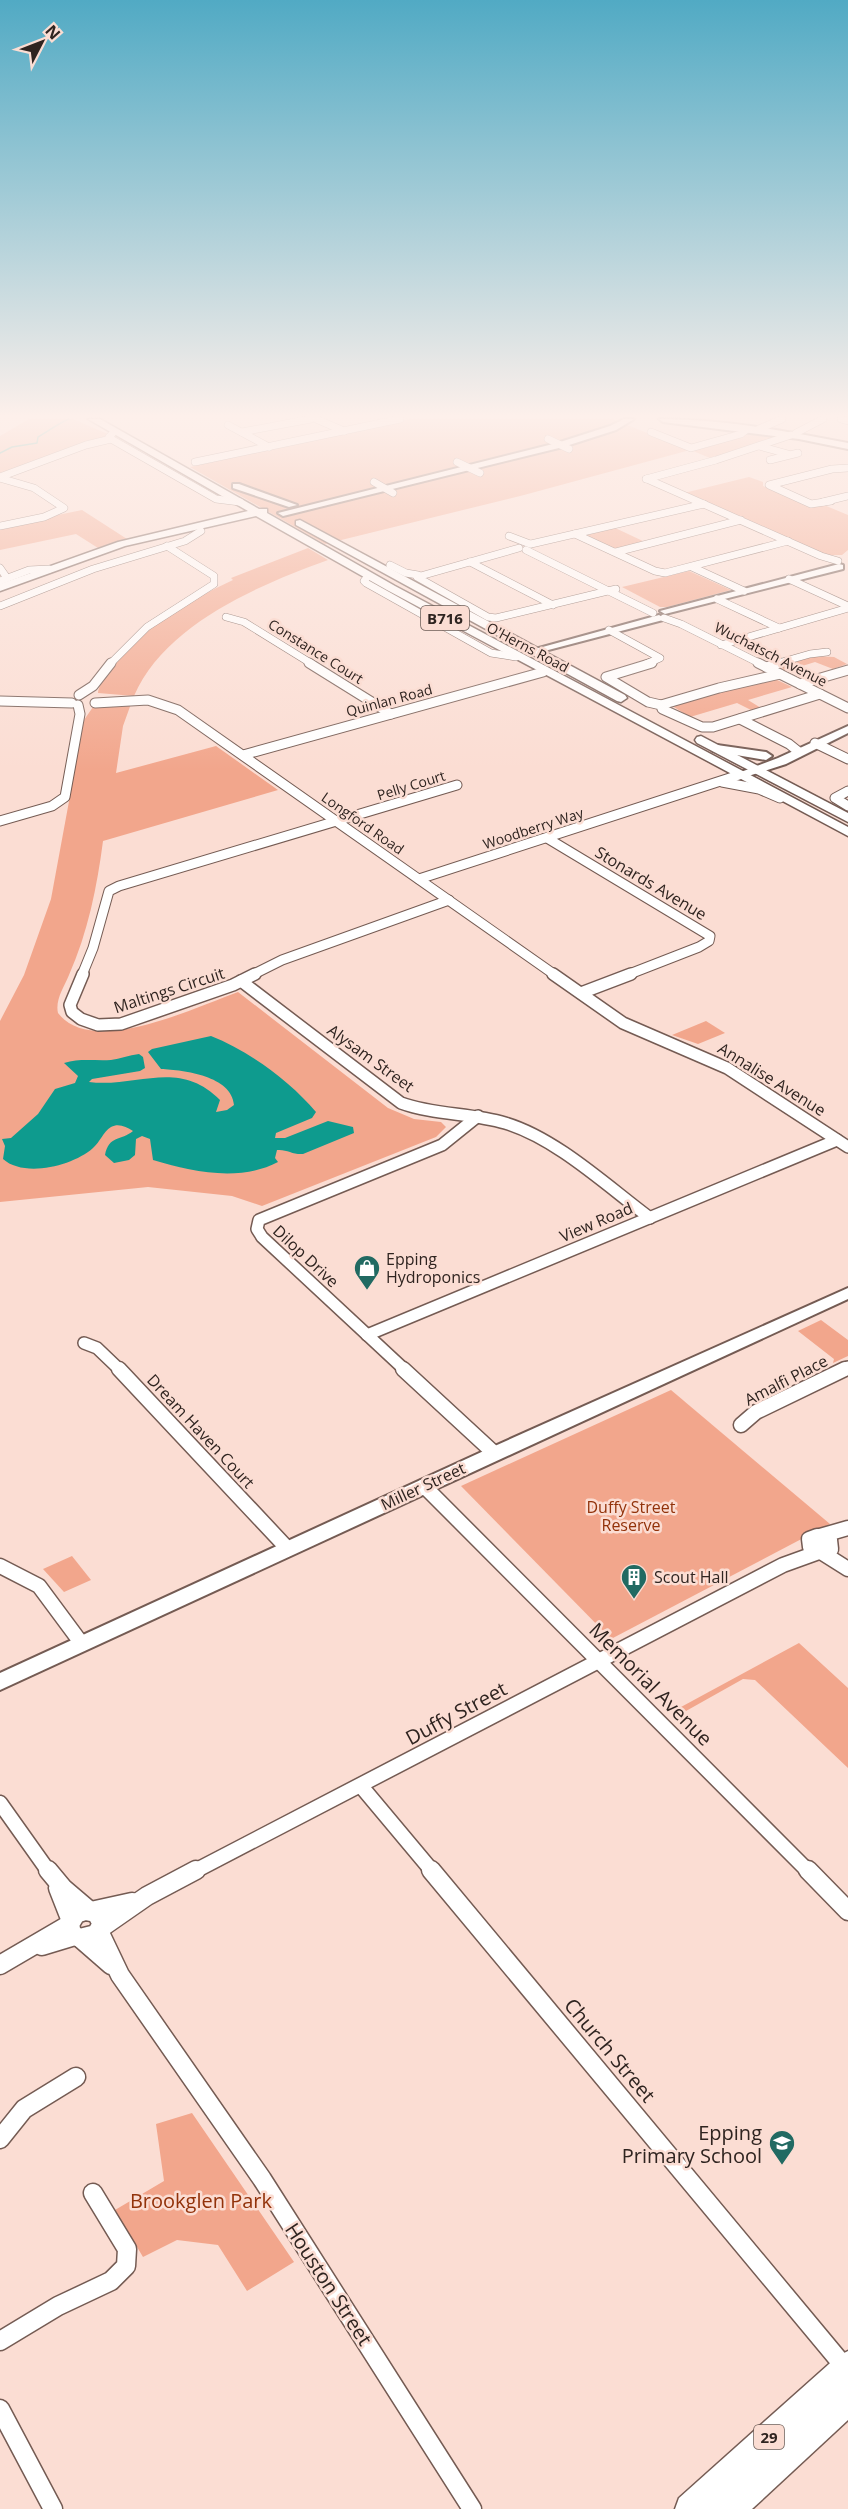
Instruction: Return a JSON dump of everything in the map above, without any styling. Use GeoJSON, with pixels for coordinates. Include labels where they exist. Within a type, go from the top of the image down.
{"type":"FeatureCollection","features":[{"type":"Feature","properties":{"kind":"main road"},"geometry":{"type":"LineString","coordinates":[[0,588],[50,568],[132,541],[154,536]]}},
{"type":"Feature","properties":{"kind":"main road"},"geometry":{"type":"LineString","coordinates":[[80,558],[178,536]]}},
{"type":"Feature","properties":{"kind":"main road","name":"O'Herns Road"},"geometry":{"type":"LineString","coordinates":[[299,536],[543,672],[754,767],[798,806],[848,832]]}},
{"type":"Feature","properties":{"kind":"main road","name":"O'Herns Road"},"geometry":{"type":"LineString","coordinates":[[326,536],[536,652],[848,818]]}},
{"type":"Feature","properties":{"kind":"main road","name":"29"},"geometry":{"type":"LineString","coordinates":[[690,2509],[847,2368]]}},
{"type":"Feature","properties":{"kind":"main road","name":"29"},"geometry":{"type":"LineString","coordinates":[[729,2509],[848,2400]]}},
{"type":"Feature","properties":{"kind":"street"},"geometry":{"type":"LineString","coordinates":[[0,606],[93,569],[187,540],[193,536]]}},
{"type":"Feature","properties":{"kind":"street"},"geometry":{"type":"LineString","coordinates":[[390,565],[406,573],[418,575],[568,536]]}},
{"type":"Feature","properties":{"kind":"street"},"geometry":{"type":"LineString","coordinates":[[580,536],[658,572],[668,573],[788,541]]}},
{"type":"Feature","properties":{"kind":"street"},"geometry":{"type":"LineString","coordinates":[[616,552],[678,536]]}},
{"type":"Feature","properties":{"kind":"street"},"geometry":{"type":"LineString","coordinates":[[777,536],[841,564]]}},
{"type":"Feature","properties":{"kind":"street","name":"Wuchatsch Avenue"},"geometry":{"type":"LineString","coordinates":[[506,537],[665,614],[721,645],[848,708]]}},
{"type":"Feature","properties":{"kind":"street"},"geometry":{"type":"LineString","coordinates":[[0,821],[52,806],[65,796],[76,703],[93,686],[117,655],[147,627],[214,584],[214,576],[167,546]]}},
{"type":"Feature","properties":{"kind":"street"},"geometry":{"type":"LineString","coordinates":[[470,562],[553,605]]}},
{"type":"Feature","properties":{"kind":"street"},"geometry":{"type":"LineString","coordinates":[[536,652],[841,564]]}},
{"type":"Feature","properties":{"kind":"street"},"geometry":{"type":"LineString","coordinates":[[692,567],[744,591]]}},
{"type":"Feature","properties":{"kind":"street"},"geometry":{"type":"LineString","coordinates":[[0,568],[20,573]]}},
{"type":"Feature","properties":{"kind":"street"},"geometry":{"type":"LineString","coordinates":[[0,568],[4,580],[20,573],[50,568]]}},
{"type":"Feature","properties":{"kind":"street"},"geometry":{"type":"LineString","coordinates":[[418,575],[420,580],[493,618],[613,590]]}},
{"type":"Feature","properties":{"kind":"street"},"geometry":{"type":"LineString","coordinates":[[789,579],[848,607]]}},
{"type":"Feature","properties":{"kind":"street"},"geometry":{"type":"LineString","coordinates":[[717,598],[779,628]]}},
{"type":"Feature","properties":{"kind":"street"},"geometry":{"type":"LineString","coordinates":[[721,645],[848,607]]}},
{"type":"Feature","properties":{"kind":"street","name":"Constance Court"},"geometry":{"type":"LineString","coordinates":[[226,617],[244,622],[391,714]]}},
{"type":"Feature","properties":{"kind":"street"},"geometry":{"type":"LineString","coordinates":[[609,630],[660,658],[606,677],[609,681],[648,702],[661,705],[719,688],[780,674]]}},
{"type":"Feature","properties":{"kind":"street"},"geometry":{"type":"LineString","coordinates":[[766,667],[810,654],[827,652]]}},
{"type":"Feature","properties":{"kind":"street"},"geometry":{"type":"LineString","coordinates":[[800,684],[848,670]]}},
{"type":"Feature","properties":{"kind":"street","name":"Quinlan Road"},"geometry":{"type":"LineString","coordinates":[[243,755],[543,672]]}},
{"type":"Feature","properties":{"kind":"street"},"geometry":{"type":"LineString","coordinates":[[0,701],[76,703],[94,700],[93,686]]}},
{"type":"Feature","properties":{"kind":"street"},"geometry":{"type":"LineString","coordinates":[[661,705],[668,712],[704,727],[740,719],[820,694]]}},
{"type":"Feature","properties":{"kind":"street","name":"Longford Road"},"geometry":{"type":"LineString","coordinates":[[76,703],[121,699],[156,701],[172,706],[581,993]]}},
{"type":"Feature","properties":{"kind":"street"},"geometry":{"type":"LineString","coordinates":[[740,719],[795,750]]}},
{"type":"Feature","properties":{"kind":"street"},"geometry":{"type":"LineString","coordinates":[[717,749],[754,767],[848,729]]}},
{"type":"Feature","properties":{"kind":"street"},"geometry":{"type":"LineString","coordinates":[[818,742],[848,753]]}},
{"type":"Feature","properties":{"kind":"street"},"geometry":{"type":"LineString","coordinates":[[818,742],[848,759]]}},
{"type":"Feature","properties":{"kind":"street","name":"Woodberry Way"},"geometry":{"type":"LineString","coordinates":[[419,879],[719,782],[754,767]]}},
{"type":"Feature","properties":{"kind":"street","name":"Woodberry Way"},"geometry":{"type":"LineString","coordinates":[[656,802],[693,783],[754,767]]}},
{"type":"Feature","properties":{"kind":"street"},"geometry":{"type":"LineString","coordinates":[[719,782],[759,789],[798,806]]}},
{"type":"Feature","properties":{"kind":"street","name":"Pelly Court"},"geometry":{"type":"LineString","coordinates":[[337,821],[457,785]]}},
{"type":"Feature","properties":{"kind":"street"},"geometry":{"type":"LineString","coordinates":[[848,792],[836,798],[848,806]]}},
{"type":"Feature","properties":{"kind":"street","name":"Maltings Circuit"},"geometry":{"type":"LineString","coordinates":[[337,821],[109,891],[93,948],[70,1005],[72,1012],[81,1019],[98,1024],[121,1024],[241,981],[282,960],[449,900]]}},
{"type":"Feature","properties":{"kind":"street","name":"Stonards Avenue"},"geometry":{"type":"LineString","coordinates":[[547,838],[710,936],[709,941],[699,947],[581,993]]}},
{"type":"Feature","properties":{"kind":"street","name":"Alysam Street"},"geometry":{"type":"LineString","coordinates":[[241,981],[401,1103],[418,1110],[478,1116],[512,1125],[542,1138],[650,1218]]}},
{"type":"Feature","properties":{"kind":"street","name":"Annalise Avenue"},"geometry":{"type":"LineString","coordinates":[[581,993],[623,1023],[727,1068],[848,1147]]}},
{"type":"Feature","properties":{"kind":"street","name":"Dilop Drive"},"geometry":{"type":"LineString","coordinates":[[478,1116],[442,1145],[272,1213],[263,1217],[257,1224],[258,1233],[262,1237],[494,1453]]}},
{"type":"Feature","properties":{"kind":"street","name":"View Road"},"geometry":{"type":"LineString","coordinates":[[368,1335],[837,1140]]}},
{"type":"Feature","properties":{"kind":"street","name":"Miller Street"},"geometry":{"type":"LineString","coordinates":[[0,1682],[424,1485],[848,1293]]}},
{"type":"Feature","properties":{"kind":"street","name":"Dream Haven Court"},"geometry":{"type":"LineString","coordinates":[[84,1343],[97,1348],[109,1358],[288,1549]]}},
{"type":"Feature","properties":{"kind":"street","name":"Amalfi Place"},"geometry":{"type":"LineString","coordinates":[[741,1425],[756,1412],[848,1367]]}},
{"type":"Feature","properties":{"kind":"street","name":"Memorial Avenue"},"geometry":{"type":"LineString","coordinates":[[424,1485],[848,1911]]}},
{"type":"Feature","properties":{"kind":"street","name":"Duffy Street"},"geometry":{"type":"LineString","coordinates":[[822,1546],[848,1528]]}},
{"type":"Feature","properties":{"kind":"street","name":"Duffy Street"},"geometry":{"type":"LineString","coordinates":[[91,1911],[120,1906],[147,1896],[848,1533]]}},
{"type":"Feature","properties":{"kind":"street"},"geometry":{"type":"LineString","coordinates":[[822,1546],[848,1568]]}},
{"type":"Feature","properties":{"kind":"street"},"geometry":{"type":"LineString","coordinates":[[0,1566],[39,1586],[82,1644]]}},
{"type":"Feature","properties":{"kind":"street","name":"Church Street"},"geometry":{"type":"LineString","coordinates":[[361,1786],[847,2368]]}},
{"type":"Feature","properties":{"kind":"street","name":"Houston Street"},"geometry":{"type":"LineString","coordinates":[[0,1803],[54,1879],[75,1900],[91,1911]]}},
{"type":"Feature","properties":{"kind":"street","name":"Houston Street"},"geometry":{"type":"LineString","coordinates":[[54,1879],[74,1930],[120,1975],[262,2179],[472,2509]]}},
{"type":"Feature","properties":{"kind":"street","name":"Duffy Street"},"geometry":{"type":"LineString","coordinates":[[100,1930],[147,1896]]}},
{"type":"Feature","properties":{"kind":"street"},"geometry":{"type":"LineString","coordinates":[[0,1965],[74,1930],[91,1937],[100,1930],[102,1920],[91,1911],[76,1914],[74,1930]]}},
{"type":"Feature","properties":{"kind":"street","name":"Houston Street"},"geometry":{"type":"LineString","coordinates":[[100,1930],[120,1975]]}},
{"type":"Feature","properties":{"kind":"street"},"geometry":{"type":"LineString","coordinates":[[0,2139],[8,2124],[22,2109],[76,2077]]}},
{"type":"Feature","properties":{"kind":"street"},"geometry":{"type":"LineString","coordinates":[[0,2341],[58,2306],[111,2281],[126,2266],[127,2249],[93,2193]]}},
{"type":"Feature","properties":{"kind":"street"},"geometry":{"type":"LineString","coordinates":[[0,2409],[53,2509]]}},
{"type":"Feature","properties":{"kind":"green space"},"geometry":{"type":"Polygon","coordinates":[[[0,536],[66,536],[0,550],[0,536]]]}},
{"type":"Feature","properties":{"kind":"green space"},"geometry":{"type":"Polygon","coordinates":[[[79,536],[122,536],[127,539],[98,548],[79,536]]]}},
{"type":"Feature","properties":{"kind":"green space"},"geometry":{"type":"Polygon","coordinates":[[[311,536],[357,536],[325,544],[311,536]]]}},
{"type":"Feature","properties":{"kind":"green space"},"geometry":{"type":"Polygon","coordinates":[[[586,536],[632,536],[645,542],[613,549],[586,536]]]}},
{"type":"Feature","properties":{"kind":"green space"},"geometry":{"type":"Polygon","coordinates":[[[781,536],[848,536],[848,550],[842,555],[824,555],[781,536]]]}},
{"type":"Feature","properties":{"kind":"green space"},"geometry":{"type":"Polygon","coordinates":[[[308,548],[328,560],[244,595],[191,628],[168,648],[148,671],[134,696],[98,693],[101,683],[120,658],[164,619],[233,580],[231,578],[308,548]]]}},
{"type":"Feature","properties":{"kind":"green space"},"geometry":{"type":"Polygon","coordinates":[[[689,571],[731,590],[660,607],[622,587],[689,571]]]}},
{"type":"Feature","properties":{"kind":"green space"},"geometry":{"type":"Polygon","coordinates":[[[814,656],[834,657],[847,664],[833,669],[815,662],[786,671],[780,667],[814,656]]]}},
{"type":"Feature","properties":{"kind":"green space"},"geometry":{"type":"Polygon","coordinates":[[[773,678],[792,687],[748,700],[761,708],[751,710],[737,703],[690,717],[669,704],[773,678]]]}},
{"type":"Feature","properties":{"kind":"green space"},"geometry":{"type":"Polygon","coordinates":[[[132,701],[123,726],[116,773],[216,746],[278,790],[103,841],[87,926],[59,998],[58,1013],[74,1026],[95,1031],[119,1030],[172,1017],[238,992],[388,1108],[414,1119],[441,1122],[446,1127],[436,1137],[262,1206],[232,1196],[148,1187],[0,1202],[0,1021],[24,975],[51,899],[84,720],[93,707],[132,701]]]}},
{"type":"Feature","properties":{"kind":"green space"},"geometry":{"type":"Polygon","coordinates":[[[706,1021],[725,1033],[698,1044],[672,1035],[706,1021]]]}},
{"type":"Feature","properties":{"kind":"green space"},"geometry":{"type":"Polygon","coordinates":[[[821,1320],[848,1340],[848,1356],[833,1363],[834,1359],[798,1331],[821,1320]]]}},
{"type":"Feature","properties":{"kind":"green space","name":"Duffy Street Reserve"},"geometry":{"type":"Polygon","coordinates":[[[671,1390],[830,1524],[611,1639],[461,1486],[671,1390]]]}},
{"type":"Feature","properties":{"kind":"green space"},"geometry":{"type":"Polygon","coordinates":[[[72,1556],[91,1580],[64,1592],[43,1569],[72,1556]]]}},
{"type":"Feature","properties":{"kind":"green space"},"geometry":{"type":"Polygon","coordinates":[[[799,1643],[848,1688],[848,1768],[755,1680],[743,1679],[686,1711],[681,1707],[799,1643]]]}},
{"type":"Feature","properties":{"kind":"green space","name":"Brookglen Park"},"geometry":{"type":"Polygon","coordinates":[[[192,2113],[294,2262],[247,2291],[218,2245],[177,2240],[143,2257],[115,2210],[164,2181],[156,2124],[192,2113]]]}},
{"type":"Feature","properties":{"kind":"water"},"geometry":{"type":"Polygon","coordinates":[[[211,1036],[240,1050],[268,1068],[306,1100],[316,1112],[312,1118],[276,1133],[275,1138],[285,1138],[328,1121],[353,1127],[354,1133],[303,1154],[277,1150],[275,1158],[278,1162],[248,1172],[200,1171],[153,1160],[150,1139],[142,1136],[136,1139],[135,1155],[129,1160],[114,1163],[105,1155],[109,1144],[133,1131],[120,1125],[108,1129],[95,1146],[84,1154],[61,1164],[35,1169],[23,1168],[3,1159],[5,1146],[2,1139],[11,1138],[38,1114],[55,1089],[75,1083],[78,1076],[64,1063],[70,1061],[111,1060],[139,1054],[143,1057],[145,1068],[140,1071],[92,1079],[89,1082],[107,1083],[173,1077],[189,1080],[205,1087],[220,1100],[216,1112],[227,1110],[234,1105],[225,1087],[205,1076],[161,1069],[148,1052],[152,1049],[211,1036]]]}},
{"type":"Feature","properties":{"kind":"place","name":"Epping Hydroponics"},"geometry":{"type":"Point","coordinates":[367,1291]}},
{"type":"Feature","properties":{"kind":"place","name":"Scout Hall"},"geometry":{"type":"Point","coordinates":[634,1600]}},
{"type":"Feature","properties":{"kind":"place","name":"Epping Primary School"},"geometry":{"type":"Point","coordinates":[782,2166]}}]}
